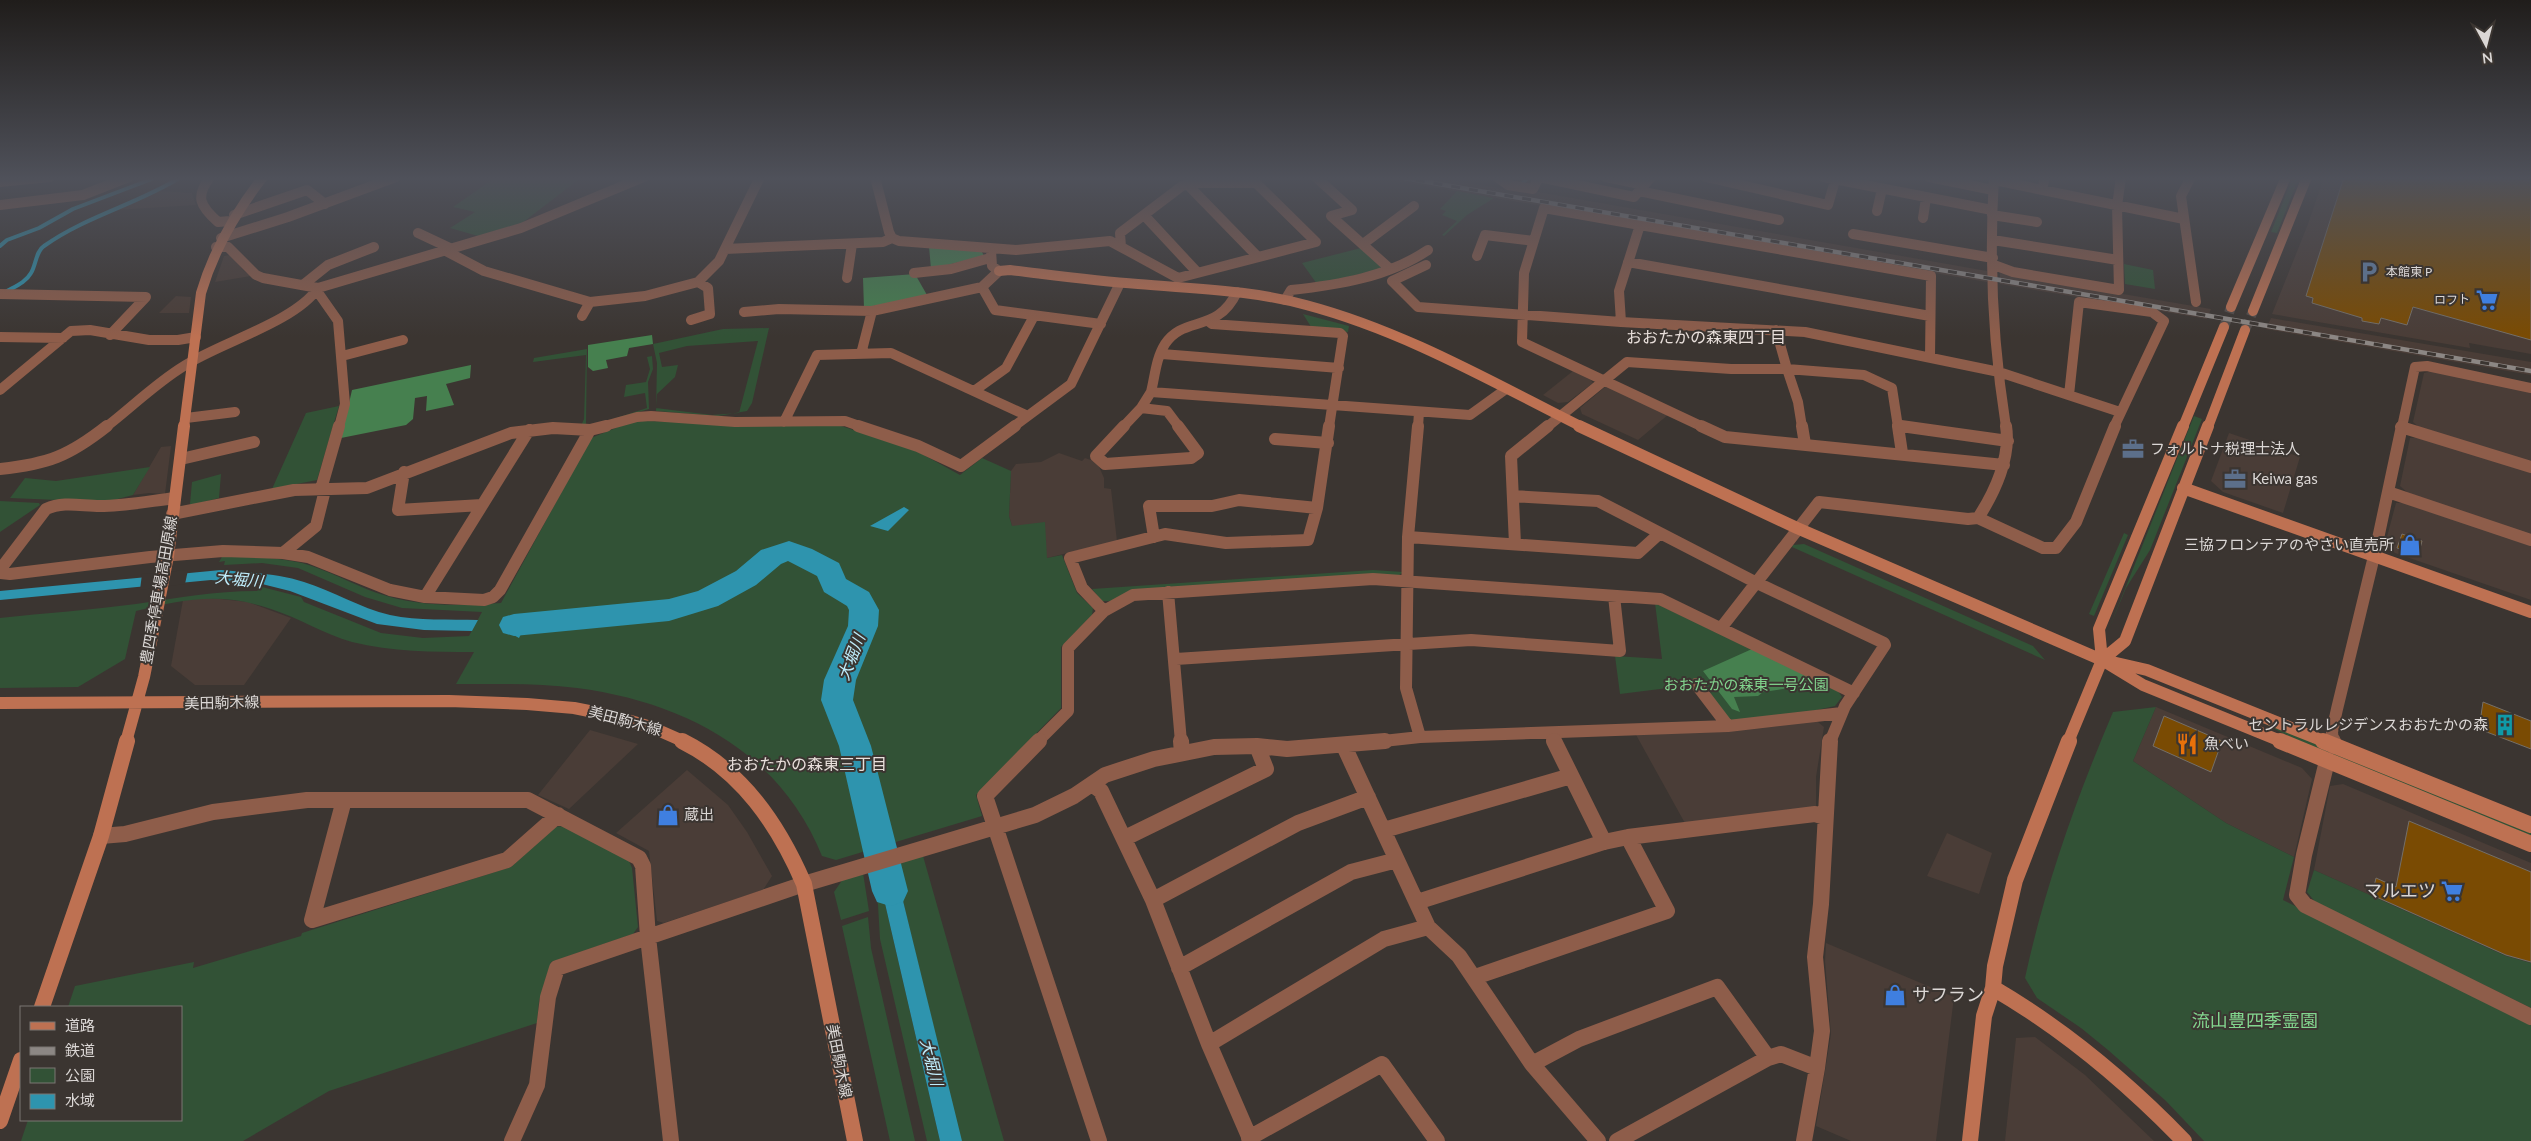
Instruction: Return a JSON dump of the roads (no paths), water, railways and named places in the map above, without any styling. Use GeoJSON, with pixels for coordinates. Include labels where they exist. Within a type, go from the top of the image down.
{"type":"FeatureCollection","features":[{"type":"Feature","properties":{"kind":"street","name":"豊四季停車場高田原線"},"geometry":{"type":"LineString","coordinates":[[42,1006],[101,836],[138,704],[167,560],[194,360],[201,293],[219,243],[226,230]]}},
{"type":"Feature","properties":{"kind":"street"},"geometry":{"type":"LineString","coordinates":[[219,243],[254,230]]}},
{"type":"Feature","properties":{"kind":"street"},"geometry":{"type":"LineString","coordinates":[[0,468],[44,464],[57,458],[87,440],[159,383],[194,360],[261,331],[295,309],[317,290],[510,230]]}},
{"type":"Feature","properties":{"kind":"street"},"geometry":{"type":"LineString","coordinates":[[418,233],[484,272],[590,302],[644,296],[698,282],[719,261],[734,230]]}},
{"type":"Feature","properties":{"kind":"street"},"geometry":{"type":"LineString","coordinates":[[890,230],[892,238]]}},
{"type":"Feature","properties":{"kind":"street"},"geometry":{"type":"LineString","coordinates":[[1121,247],[1120,233],[1124,230]]}},
{"type":"Feature","properties":{"kind":"street"},"geometry":{"type":"LineString","coordinates":[[1158,230],[1196,271]]}},
{"type":"Feature","properties":{"kind":"street"},"geometry":{"type":"LineString","coordinates":[[1232,230],[1257,256]]}},
{"type":"Feature","properties":{"kind":"street"},"geometry":{"type":"LineString","coordinates":[[1177,282],[1196,271],[1316,242],[1304,230]]}},
{"type":"Feature","properties":{"kind":"street"},"geometry":{"type":"LineString","coordinates":[[1348,230],[1363,244],[1418,308],[1805,332],[1999,372],[2120,412]]}},
{"type":"Feature","properties":{"kind":"street"},"geometry":{"type":"LineString","coordinates":[[1363,244],[1381,230]]}},
{"type":"Feature","properties":{"kind":"street"},"geometry":{"type":"LineString","coordinates":[[1537,230],[1524,273],[1521,315],[1522,342],[1725,438],[1902,453],[2004,465]]}},
{"type":"Feature","properties":{"kind":"street"},"geometry":{"type":"LineString","coordinates":[[1621,322],[1619,291],[1639,230]]}},
{"type":"Feature","properties":{"kind":"street"},"geometry":{"type":"LineString","coordinates":[[1665,230],[1931,276],[1930,357]]}},
{"type":"Feature","properties":{"kind":"street"},"geometry":{"type":"LineString","coordinates":[[1978,518],[2004,465],[2008,441],[1999,372],[1993,230]]}},
{"type":"Feature","properties":{"kind":"street"},"geometry":{"type":"LineString","coordinates":[[1853,234],[1994,262],[2013,272],[2119,290],[2117,230]]}},
{"type":"Feature","properties":{"kind":"street"},"geometry":{"type":"LineString","coordinates":[[2186,230],[2196,302]]}},
{"type":"Feature","properties":{"kind":"street"},"geometry":{"type":"LineString","coordinates":[[2231,307],[2263,230]]}},
{"type":"Feature","properties":{"kind":"street"},"geometry":{"type":"LineString","coordinates":[[2253,311],[2286,230]]}},
{"type":"Feature","properties":{"kind":"street"},"geometry":{"type":"LineString","coordinates":[[1477,256],[1485,235],[1490,234],[1534,241]]}},
{"type":"Feature","properties":{"kind":"street"},"geometry":{"type":"LineString","coordinates":[[725,249],[883,242],[892,238],[899,241],[990,254]]}},
{"type":"Feature","properties":{"kind":"street"},"geometry":{"type":"LineString","coordinates":[[1993,240],[2118,260]]}},
{"type":"Feature","properties":{"kind":"street"},"geometry":{"type":"LineString","coordinates":[[914,273],[945,270],[990,254],[1110,241],[1177,282]]}},
{"type":"Feature","properties":{"kind":"street"},"geometry":{"type":"LineString","coordinates":[[219,243],[228,247],[256,275],[317,290],[338,321],[345,404],[323,489],[316,526],[283,553]]}},
{"type":"Feature","properties":{"kind":"street"},"geometry":{"type":"LineString","coordinates":[[847,278],[852,244]]}},
{"type":"Feature","properties":{"kind":"street"},"geometry":{"type":"LineString","coordinates":[[302,285],[328,265],[374,247]]}},
{"type":"Feature","properties":{"kind":"street"},"geometry":{"type":"LineString","coordinates":[[1285,300],[1291,290],[1311,288],[1386,270],[1422,255],[1428,250]]}},
{"type":"Feature","properties":{"kind":"street"},"geometry":{"type":"LineString","coordinates":[[990,254],[992,266],[999,272]]}},
{"type":"Feature","properties":{"kind":"street"},"geometry":{"type":"LineString","coordinates":[[1628,262],[1930,316]]}},
{"type":"Feature","properties":{"kind":"street"},"geometry":{"type":"LineString","coordinates":[[1392,280],[1426,265]]}},
{"type":"Feature","properties":{"kind":"street"},"geometry":{"type":"LineString","coordinates":[[744,312],[779,309],[872,311],[982,287],[999,272],[1010,270],[1120,283],[1177,282],[1285,300],[1338,313],[1387,330],[1560,416],[1797,528],[2102,660],[2143,685],[2531,844]]}},
{"type":"Feature","properties":{"kind":"street"},"geometry":{"type":"LineString","coordinates":[[691,320],[710,314],[708,288],[698,282]]}},
{"type":"Feature","properties":{"kind":"street"},"geometry":{"type":"LineString","coordinates":[[172,514],[294,490],[367,488],[404,472],[472,449],[511,433],[553,428],[590,430],[623,420],[651,416],[735,422],[845,421],[918,446],[953,464],[961,466],[1071,384],[1120,283]]}},
{"type":"Feature","properties":{"kind":"street"},"geometry":{"type":"LineString","coordinates":[[982,287],[995,310],[1101,324]]}},
{"type":"Feature","properties":{"kind":"street"},"geometry":{"type":"LineString","coordinates":[[1141,408],[1167,411],[1198,453],[1191,458],[1105,464],[1096,456],[1141,408],[1151,392],[1162,354],[1170,338],[1179,331],[1208,321],[1232,306],[1237,292]]}},
{"type":"Feature","properties":{"kind":"street"},"geometry":{"type":"LineString","coordinates":[[0,294],[146,297],[110,335]]}},
{"type":"Feature","properties":{"kind":"street"},"geometry":{"type":"LineString","coordinates":[[582,316],[590,302]]}},
{"type":"Feature","properties":{"kind":"street"},"geometry":{"type":"LineString","coordinates":[[1721,628],[1818,502],[1968,519],[1978,518],[2043,548],[2056,548],[2076,522],[2120,412],[2164,321],[2152,312],[2079,302],[2069,395]]}},
{"type":"Feature","properties":{"kind":"street"},"geometry":{"type":"LineString","coordinates":[[861,354],[872,311]]}},
{"type":"Feature","properties":{"kind":"street"},"geometry":{"type":"LineString","coordinates":[[974,391],[1006,368],[1034,316]]}},
{"type":"Feature","properties":{"kind":"street"},"geometry":{"type":"LineString","coordinates":[[1104,611],[1082,588],[1070,558],[1165,534],[1226,543],[1308,540],[1318,508],[1343,336],[1340,333],[1212,324],[1208,321]]}},
{"type":"Feature","properties":{"kind":"street"},"geometry":{"type":"LineString","coordinates":[[1970,1141],[1984,1016],[1993,988],[1995,966],[2015,880],[2102,660],[2099,629],[2224,326]]}},
{"type":"Feature","properties":{"kind":"street"},"geometry":{"type":"LineString","coordinates":[[1776,330],[1798,402],[1805,444]]}},
{"type":"Feature","properties":{"kind":"street"},"geometry":{"type":"LineString","coordinates":[[2102,660],[2125,640],[2245,330]]}},
{"type":"Feature","properties":{"kind":"street"},"geometry":{"type":"LineString","coordinates":[[0,390],[71,331],[104,331],[110,335],[146,340],[182,341],[196,337]]}},
{"type":"Feature","properties":{"kind":"street"},"geometry":{"type":"LineString","coordinates":[[0,337],[63,338]]}},
{"type":"Feature","properties":{"kind":"street"},"geometry":{"type":"LineString","coordinates":[[342,356],[403,340]]}},
{"type":"Feature","properties":{"kind":"street"},"geometry":{"type":"LineString","coordinates":[[784,422],[817,355],[891,353],[1028,416]]}},
{"type":"Feature","properties":{"kind":"street"},"geometry":{"type":"LineString","coordinates":[[1162,354],[1339,368]]}},
{"type":"Feature","properties":{"kind":"street"},"geometry":{"type":"LineString","coordinates":[[1515,544],[1511,456],[1627,362],[1731,369],[1787,369],[1864,375],[1892,388],[1902,453]]}},
{"type":"Feature","properties":{"kind":"street"},"geometry":{"type":"LineString","coordinates":[[2334,746],[2332,732],[2374,556],[2414,367],[2427,366],[2531,388]]}},
{"type":"Feature","properties":{"kind":"street"},"geometry":{"type":"LineString","coordinates":[[0,378],[13,379]]}},
{"type":"Feature","properties":{"kind":"street"},"geometry":{"type":"LineString","coordinates":[[1151,392],[1470,415],[1506,389]]}},
{"type":"Feature","properties":{"kind":"street"},"geometry":{"type":"LineString","coordinates":[[186,418],[235,412]]}},
{"type":"Feature","properties":{"kind":"street"},"geometry":{"type":"LineString","coordinates":[[1419,412],[1408,537],[1406,688],[1420,737]]}},
{"type":"Feature","properties":{"kind":"street"},"geometry":{"type":"LineString","coordinates":[[1897,425],[2008,441]]}},
{"type":"Feature","properties":{"kind":"street"},"geometry":{"type":"LineString","coordinates":[[2401,427],[2531,468]]}},
{"type":"Feature","properties":{"kind":"street"},"geometry":{"type":"LineString","coordinates":[[424,597],[529,430]]}},
{"type":"Feature","properties":{"kind":"street"},"geometry":{"type":"LineString","coordinates":[[175,498],[100,506],[62,503],[52,505],[46,509],[0,570],[1,573],[10,574],[167,560],[223,551],[283,553],[308,558],[390,590],[424,597],[484,600],[493,597],[500,590],[590,430]]}},
{"type":"Feature","properties":{"kind":"street"},"geometry":{"type":"LineString","coordinates":[[1275,439],[1328,443]]}},
{"type":"Feature","properties":{"kind":"street"},"geometry":{"type":"LineString","coordinates":[[181,459],[254,442]]}},
{"type":"Feature","properties":{"kind":"street"},"geometry":{"type":"LineString","coordinates":[[404,472],[398,510],[482,505]]}},
{"type":"Feature","properties":{"kind":"street"},"geometry":{"type":"LineString","coordinates":[[2183,488],[2531,612]]}},
{"type":"Feature","properties":{"kind":"street"},"geometry":{"type":"LineString","coordinates":[[2388,492],[2531,540]]}},
{"type":"Feature","properties":{"kind":"street"},"geometry":{"type":"LineString","coordinates":[[1513,496],[1598,501],[1755,582],[1884,642],[1885,645],[1842,713],[1830,742],[1815,957],[1822,1031],[1804,1141]]}},
{"type":"Feature","properties":{"kind":"street"},"geometry":{"type":"LineString","coordinates":[[1154,537],[1148,506],[1212,506],[1239,500],[1318,508]]}},
{"type":"Feature","properties":{"kind":"street"},"geometry":{"type":"LineString","coordinates":[[1408,537],[1638,553],[1660,533]]}},
{"type":"Feature","properties":{"kind":"street"},"geometry":{"type":"LineString","coordinates":[[1100,1141],[985,796],[1068,711],[1068,648],[1104,611],[1133,595],[1373,579],[1660,599],[1854,693]]}},
{"type":"Feature","properties":{"kind":"street"},"geometry":{"type":"LineString","coordinates":[[1168,592],[1176,659],[1182,753]]}},
{"type":"Feature","properties":{"kind":"street"},"geometry":{"type":"LineString","coordinates":[[1176,659],[1471,640],[1620,651],[1614,596]]}},
{"type":"Feature","properties":{"kind":"street"},"geometry":{"type":"LineString","coordinates":[[2102,660],[2147,670],[2531,826]]}},
{"type":"Feature","properties":{"kind":"street"},"geometry":{"type":"LineString","coordinates":[[1696,684],[1728,726]]}},
{"type":"Feature","properties":{"kind":"street","name":"美田駒木線"},"geometry":{"type":"LineString","coordinates":[[0,703],[138,704],[449,701],[573,708],[609,714],[672,734],[722,766],[764,807],[786,842],[804,884],[855,1141]]}},
{"type":"Feature","properties":{"kind":"street"},"geometry":{"type":"LineString","coordinates":[[512,1141],[537,1085],[548,997],[557,968],[804,884],[1034,815],[1074,796],[1105,775],[1154,759],[1214,747],[1257,746],[1286,749],[1344,746],[1420,737],[1728,726],[1842,713]]}},
{"type":"Feature","properties":{"kind":"street"},"geometry":{"type":"LineString","coordinates":[[1550,733],[1604,842]]}},
{"type":"Feature","properties":{"kind":"street"},"geometry":{"type":"LineString","coordinates":[[1125,838],[1266,768],[1258,753],[1257,746]]}},
{"type":"Feature","properties":{"kind":"street"},"geometry":{"type":"LineString","coordinates":[[1344,746],[1428,927],[1459,956],[1532,1064],[1598,1141]]}},
{"type":"Feature","properties":{"kind":"street"},"geometry":{"type":"LineString","coordinates":[[2327,761],[2304,855],[2297,895],[2305,905],[2531,1017]]}},
{"type":"Feature","properties":{"kind":"street"},"geometry":{"type":"LineString","coordinates":[[1384,830],[1571,776]]}},
{"type":"Feature","properties":{"kind":"street"},"geometry":{"type":"LineString","coordinates":[[1092,784],[1101,791],[1153,900],[1209,1044],[1250,1139],[1382,1064],[1437,1141]]}},
{"type":"Feature","properties":{"kind":"street"},"geometry":{"type":"LineString","coordinates":[[1153,900],[1298,823],[1368,797]]}},
{"type":"Feature","properties":{"kind":"street"},"geometry":{"type":"LineString","coordinates":[[101,836],[125,834],[213,812],[307,800],[528,800],[639,858],[643,866],[648,937],[671,1141]]}},
{"type":"Feature","properties":{"kind":"street"},"geometry":{"type":"LineString","coordinates":[[344,800],[312,920],[507,860],[558,815]]}},
{"type":"Feature","properties":{"kind":"street"},"geometry":{"type":"LineString","coordinates":[[1417,902],[1604,842],[1628,837],[1815,814],[1826,816]]}},
{"type":"Feature","properties":{"kind":"street"},"geometry":{"type":"LineString","coordinates":[[1475,977],[1667,911],[1628,837]]}},
{"type":"Feature","properties":{"kind":"street"},"geometry":{"type":"LineString","coordinates":[[1179,968],[1351,872],[1397,860]]}},
{"type":"Feature","properties":{"kind":"street"},"geometry":{"type":"LineString","coordinates":[[1209,1044],[1384,939],[1428,927]]}},
{"type":"Feature","properties":{"kind":"street"},"geometry":{"type":"LineString","coordinates":[[1532,1064],[1579,1039],[1716,987],[1768,1058]]}},
{"type":"Feature","properties":{"kind":"street"},"geometry":{"type":"LineString","coordinates":[[1993,988],[2026,1007],[2102,1063],[2131,1088],[2184,1141]]}},
{"type":"Feature","properties":{"kind":"street"},"geometry":{"type":"LineString","coordinates":[[1617,1141],[1768,1058],[1781,1054],[1817,1068]]}},
{"type":"Feature","properties":{"kind":"street"},"geometry":{"type":"LineString","coordinates":[[0,1121],[20,1063]]}},
{"type":"Feature","properties":{"kind":"water"},"geometry":{"type":"Polygon","coordinates":[[[904,507],[909,510],[888,531],[870,526],[904,507]]]}},
{"type":"Feature","properties":{"kind":"water"},"geometry":{"type":"Polygon","coordinates":[[[221,570],[294,579],[390,615],[423,619],[478,620],[472,631],[424,630],[377,624],[290,591],[262,584],[211,580],[0,600],[0,591],[221,570]]]}},
{"type":"Feature","properties":{"kind":"water"},"geometry":{"type":"Polygon","coordinates":[[[531,614],[519,638],[508,632],[514,620],[531,614]]]}},
{"type":"Feature","properties":{"kind":"water"},"geometry":{"type":"Polygon","coordinates":[[[868,757],[888,844],[870,850],[853,780],[868,757]]]}},
{"type":"Feature","properties":{"kind":"water"},"geometry":{"type":"Polygon","coordinates":[[[894,864],[962,1141],[940,1141],[877,869],[894,864]]]}},
{"type":"Feature","properties":{"kind":"waterway"},"geometry":{"type":"LineString","coordinates":[[0,246],[7,240],[33,230]]}},
{"type":"Feature","properties":{"kind":"waterway"},"geometry":{"type":"LineString","coordinates":[[7,291],[21,284],[29,276],[41,248],[70,230]]}},
{"type":"Feature","properties":{"kind":"waterway","name":"大堀川"},"geometry":{"type":"LineString","coordinates":[[514,625],[669,610],[708,599],[746,578],[771,557],[789,551],[829,570],[834,585],[859,599],[864,610],[863,626],[840,680],[837,700],[855,746],[890,891]]}},
{"type":"Feature","properties":{"kind":"tunnel"},"geometry":{"type":"LineString","coordinates":[[2224,327],[2231,307]]}},
{"type":"Feature","properties":{"kind":"tunnel"},"geometry":{"type":"LineString","coordinates":[[2245,330],[2253,311]]}},
{"type":"Feature","properties":{"kind":"railway"},"geometry":{"type":"LineString","coordinates":[[1709,230],[2531,371]]}},
{"type":"Feature","properties":{"kind":"place","name":"本館東 P"},"geometry":{"type":"Point","coordinates":[2369,272]}},
{"type":"Feature","properties":{"kind":"place","name":"ロフト"},"geometry":{"type":"Point","coordinates":[2487,300]}},
{"type":"Feature","properties":{"kind":"place","name":"フォルトナ税理士法人"},"geometry":{"type":"Point","coordinates":[2133,449]}},
{"type":"Feature","properties":{"kind":"place","name":"Keiwa gas"},"geometry":{"type":"Point","coordinates":[2235,479]}},
{"type":"Feature","properties":{"kind":"place","name":"三協フロンテアのやさい直売所"},"geometry":{"type":"Point","coordinates":[2410,545]}},
{"type":"Feature","properties":{"kind":"place","name":"セントラルレジデンスおおたかの森"},"geometry":{"type":"Point","coordinates":[2505,725]}},
{"type":"Feature","properties":{"kind":"place","name":"魚べい"},"geometry":{"type":"Point","coordinates":[2187,744]}},
{"type":"Feature","properties":{"kind":"place","name":"蔵出"},"geometry":{"type":"Point","coordinates":[668,815]}},
{"type":"Feature","properties":{"kind":"place","name":"マルエツ"},"geometry":{"type":"Point","coordinates":[2452,891]}},
{"type":"Feature","properties":{"kind":"place","name":"サフラン"},"geometry":{"type":"Point","coordinates":[1895,995]}},
{"type":"Feature","properties":{"kind":"district","name":"おおたかの森東四丁目"},"geometry":{"type":"Point","coordinates":[1706,337]}},
{"type":"Feature","properties":{"kind":"district","name":"おおたかの森東三丁目"},"geometry":{"type":"Point","coordinates":[807,764]}},
{"type":"Feature","properties":{"kind":"park label","name":"おおたかの森東一号公園"},"geometry":{"type":"Point","coordinates":[1746,685]}},
{"type":"Feature","properties":{"kind":"park label","name":"流山豊四季霊園"},"geometry":{"type":"Point","coordinates":[2255,1021]}}]}
